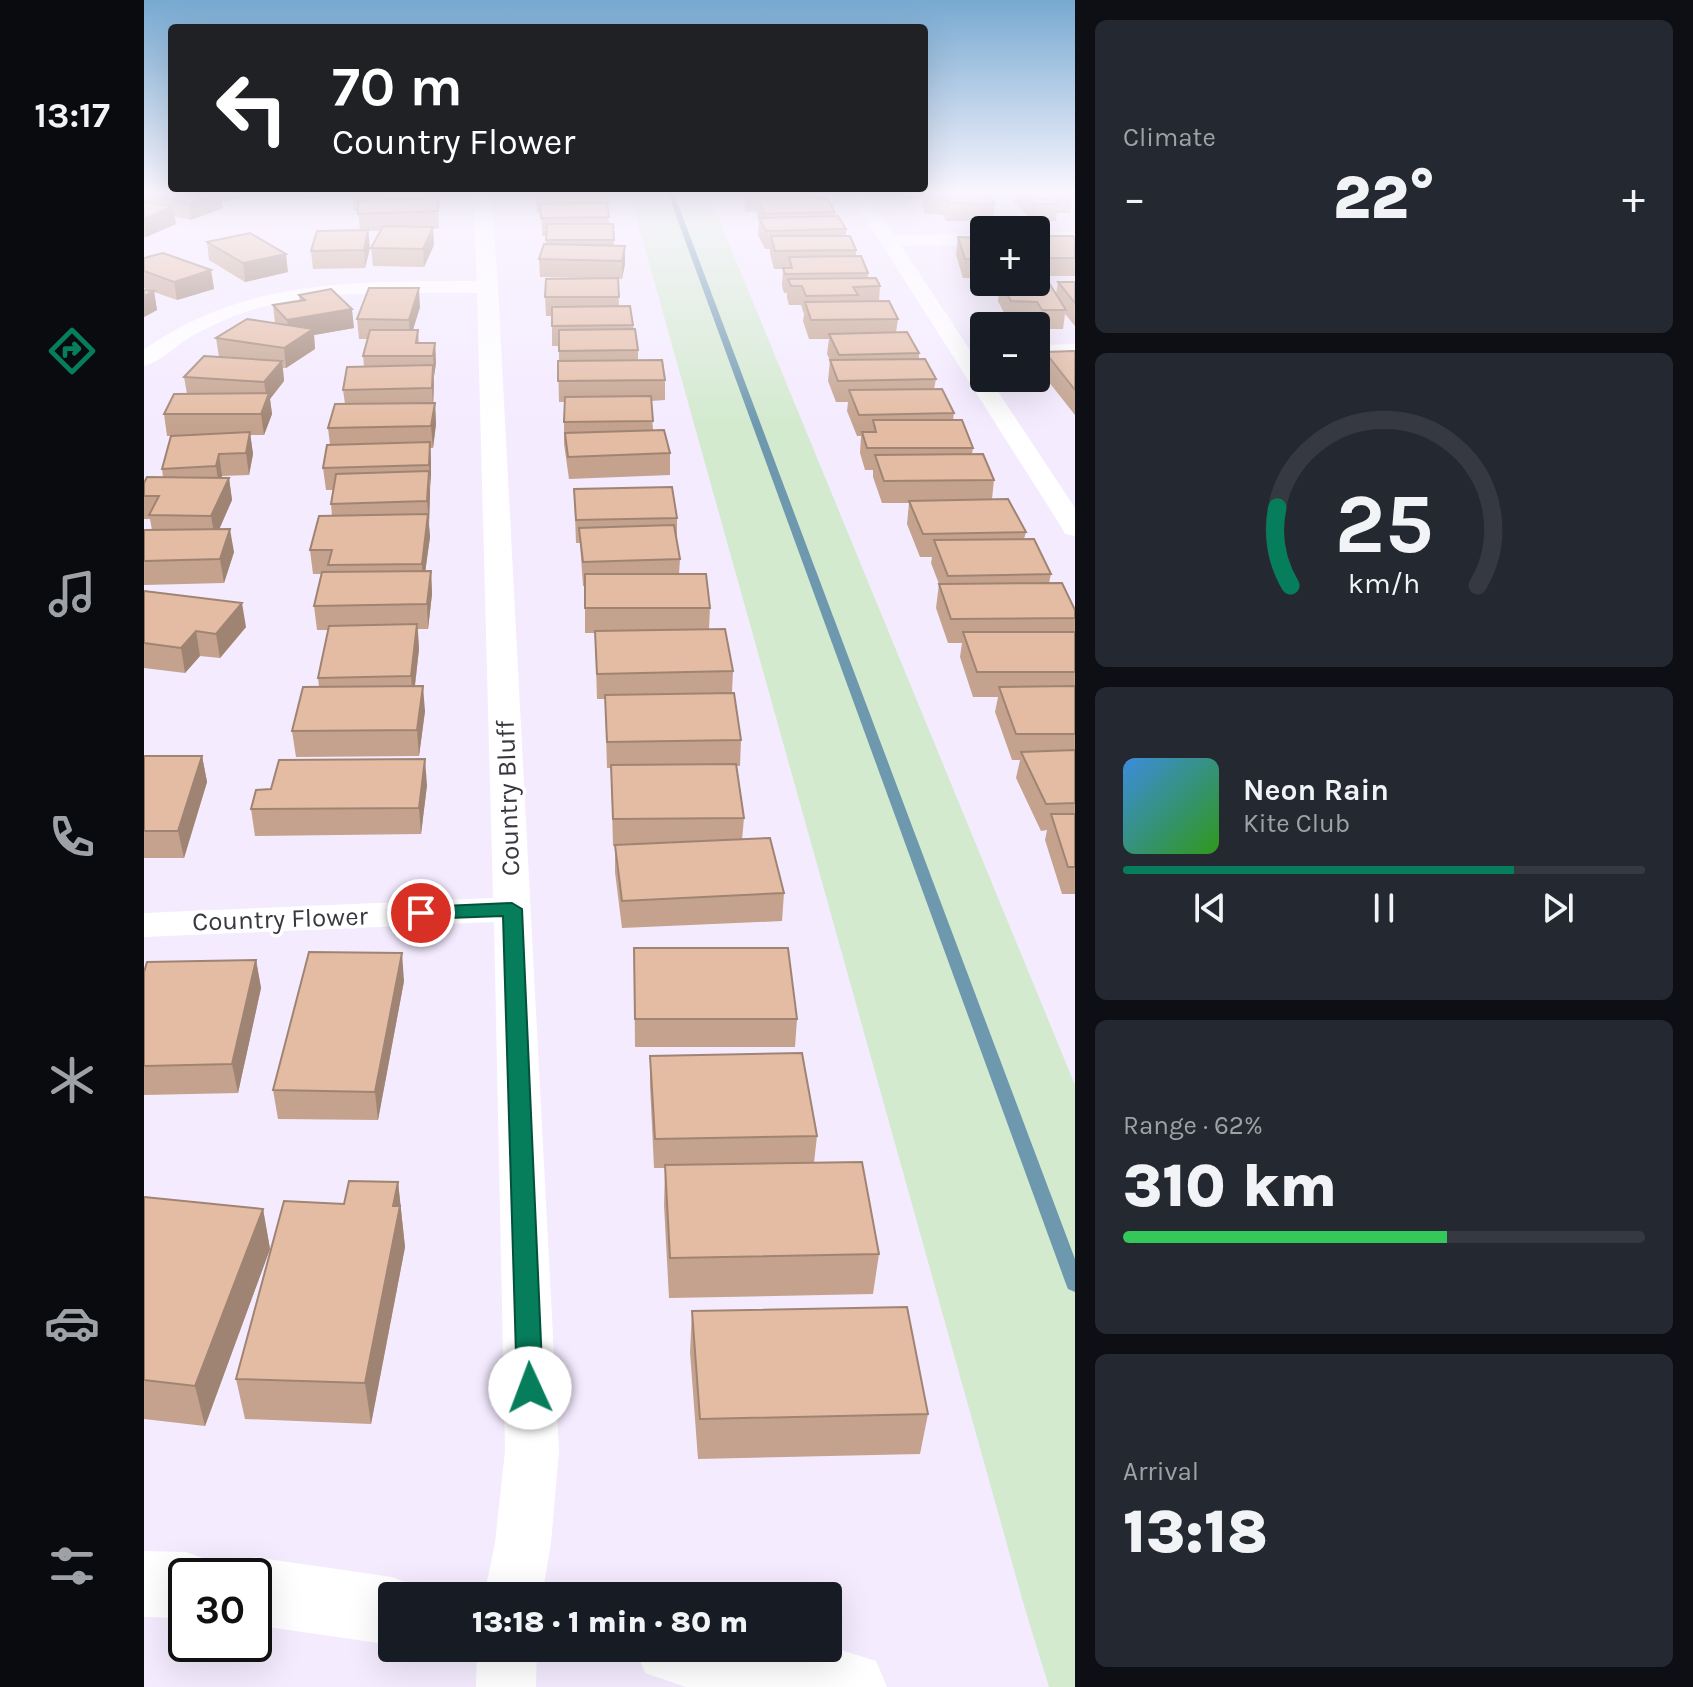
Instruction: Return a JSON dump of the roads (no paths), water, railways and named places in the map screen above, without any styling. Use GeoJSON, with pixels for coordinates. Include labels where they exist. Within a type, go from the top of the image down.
{"type":"FeatureCollection","features":[{"type":"Feature","properties":{"kind":"street","name":"Country Bluff"},"geometry":{"type":"LineString","coordinates":[[487,270],[532,1451],[523,1543],[516,1582]]}},
{"type":"Feature","properties":{"kind":"street"},"geometry":{"type":"LineString","coordinates":[[910,270],[970,350]]}},
{"type":"Feature","properties":{"kind":"street"},"geometry":{"type":"LineString","coordinates":[[144,359],[219,312],[257,301],[353,289],[488,287]]}},
{"type":"Feature","properties":{"kind":"street"},"geometry":{"type":"LineString","coordinates":[[1050,352],[1075,351]]}},
{"type":"Feature","properties":{"kind":"street"},"geometry":{"type":"LineString","coordinates":[[996,392],[1072,518]]}},
{"type":"Feature","properties":{"kind":"street","name":"Country Flower"},"geometry":{"type":"LineString","coordinates":[[144,925],[512,909]]}},
{"type":"Feature","properties":{"kind":"street"},"geometry":{"type":"LineString","coordinates":[[144,1584],[168,1585]]}},
{"type":"Feature","properties":{"kind":"street"},"geometry":{"type":"LineString","coordinates":[[272,1594],[378,1609]]}},
{"type":"Feature","properties":{"kind":"street"},"geometry":{"type":"LineString","coordinates":[[506,1687],[507,1662]]}},
{"type":"Feature","properties":{"kind":"street"},"geometry":{"type":"LineString","coordinates":[[735,1662],[850,1687]]}},
{"type":"Feature","properties":{"kind":"waterway"},"geometry":{"type":"LineString","coordinates":[[699,270],[1075,1284]]}}]}
